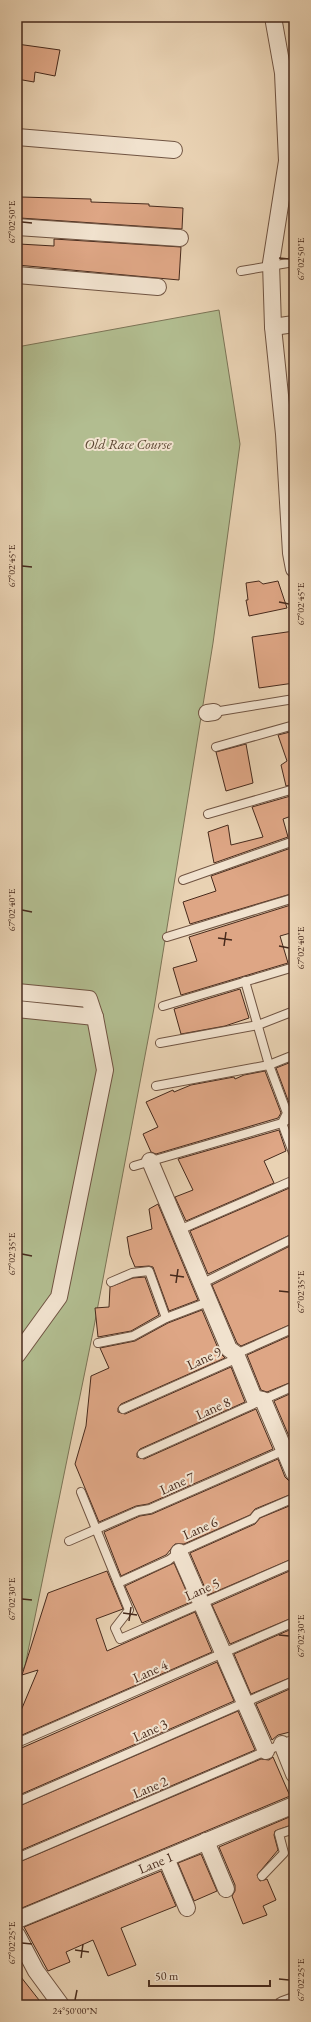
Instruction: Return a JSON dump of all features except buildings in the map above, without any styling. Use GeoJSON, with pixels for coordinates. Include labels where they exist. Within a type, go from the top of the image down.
{"type":"FeatureCollection","features":[{"type":"Feature","properties":{"kind":"street"},"geometry":{"type":"LineString","coordinates":[[274,17],[288,72],[287,161],[289,179],[271,268],[273,328],[291,501],[294,569]]}},
{"type":"Feature","properties":{"kind":"street"},"geometry":{"type":"LineString","coordinates":[[17,136],[174,150]]}},
{"type":"Feature","properties":{"kind":"street"},"geometry":{"type":"LineString","coordinates":[[17,227],[180,238]]}},
{"type":"Feature","properties":{"kind":"street"},"geometry":{"type":"LineString","coordinates":[[17,275],[158,287]]}},
{"type":"Feature","properties":{"kind":"street"},"geometry":{"type":"LineString","coordinates":[[273,328],[294,324]]}},
{"type":"Feature","properties":{"kind":"street"},"geometry":{"type":"LineString","coordinates":[[17,992],[89,999],[95,1016],[105,1070],[59,1297],[17,1355]]}},
{"type":"Feature","properties":{"kind":"street"},"geometry":{"type":"LineString","coordinates":[[17,1009],[95,1016]]}},
{"type":"Feature","properties":{"kind":"street"},"geometry":{"type":"LineString","coordinates":[[150,1161],[208,1302],[230,1349],[236,1354],[254,1398],[263,1400],[289,1448],[294,1473]]}},
{"type":"Feature","properties":{"kind":"street"},"geometry":{"type":"LineString","coordinates":[[179,1552],[266,1751]]}},
{"type":"Feature","properties":{"kind":"street"},"geometry":{"type":"LineString","coordinates":[[288,1741],[294,1774]]}},
{"type":"Feature","properties":{"kind":"street","name":"Lane 1"},"geometry":{"type":"LineString","coordinates":[[17,1920],[294,1805]]}},
{"type":"Feature","properties":{"kind":"street"},"geometry":{"type":"LineString","coordinates":[[206,1841],[226,1889]]}},
{"type":"Feature","properties":{"kind":"street"},"geometry":{"type":"LineString","coordinates":[[166,1858],[186,1908]]}},
{"type":"Feature","properties":{"kind":"street"},"geometry":{"type":"LineString","coordinates":[[17,1935],[36,1971],[61,2005]]}},
{"type":"Feature","properties":{"kind":"street"},"geometry":{"type":"LineString","coordinates":[[283,2005],[294,2000]]}},
{"type":"Feature","properties":{"kind":"lane"},"geometry":{"type":"LineString","coordinates":[[241,272],[271,268],[294,262]]}},
{"type":"Feature","properties":{"kind":"lane"},"geometry":{"type":"LineString","coordinates":[[210,713],[294,699]]}},
{"type":"Feature","properties":{"kind":"lane"},"geometry":{"type":"LineString","coordinates":[[216,748],[294,725]]}},
{"type":"Feature","properties":{"kind":"lane"},"geometry":{"type":"LineString","coordinates":[[208,814],[294,789]]}},
{"type":"Feature","properties":{"kind":"lane"},"geometry":{"type":"LineString","coordinates":[[183,880],[294,841]]}},
{"type":"Feature","properties":{"kind":"lane"},"geometry":{"type":"LineString","coordinates":[[167,937],[294,898]]}},
{"type":"Feature","properties":{"kind":"lane"},"geometry":{"type":"LineString","coordinates":[[163,1006],[294,966]]}},
{"type":"Feature","properties":{"kind":"lane"},"geometry":{"type":"LineString","coordinates":[[245,981],[269,1064],[287,1113],[282,1123],[294,1155]]}},
{"type":"Feature","properties":{"kind":"lane"},"geometry":{"type":"LineString","coordinates":[[160,1042],[258,1024],[294,1011]]}},
{"type":"Feature","properties":{"kind":"lane"},"geometry":{"type":"LineString","coordinates":[[156,1086],[269,1064],[294,1055]]}},
{"type":"Feature","properties":{"kind":"lane"},"geometry":{"type":"LineString","coordinates":[[134,1166],[282,1123],[294,1116]]}},
{"type":"Feature","properties":{"kind":"lane"},"geometry":{"type":"LineString","coordinates":[[178,1230],[294,1180]]}},
{"type":"Feature","properties":{"kind":"lane"},"geometry":{"type":"LineString","coordinates":[[201,1284],[294,1238]]}},
{"type":"Feature","properties":{"kind":"lane"},"geometry":{"type":"LineString","coordinates":[[111,1282],[132,1273],[149,1271],[166,1318]]}},
{"type":"Feature","properties":{"kind":"lane"},"geometry":{"type":"LineString","coordinates":[[98,1343],[133,1336],[166,1318],[208,1302]]}},
{"type":"Feature","properties":{"kind":"lane","name":"Lane 9"},"geometry":{"type":"LineString","coordinates":[[123,1409],[231,1360],[236,1354],[294,1328]]}},
{"type":"Feature","properties":{"kind":"lane","name":"Lane 8"},"geometry":{"type":"LineString","coordinates":[[142,1454],[294,1386]]}},
{"type":"Feature","properties":{"kind":"lane","name":"Lane 7"},"geometry":{"type":"LineString","coordinates":[[69,1541],[138,1511],[150,1509],[289,1448]]}},
{"type":"Feature","properties":{"kind":"lane"},"geometry":{"type":"LineString","coordinates":[[81,1492],[118,1583]]}},
{"type":"Feature","properties":{"kind":"lane","name":"Lane 6"},"geometry":{"type":"LineString","coordinates":[[118,1583],[170,1560],[179,1552],[253,1518],[257,1514],[294,1498]]}},
{"type":"Feature","properties":{"kind":"lane","name":"Lane 5"},"geometry":{"type":"LineString","coordinates":[[118,1583],[130,1610],[115,1628],[120,1639],[294,1563]]}},
{"type":"Feature","properties":{"kind":"lane","name":"Lane 4"},"geometry":{"type":"LineString","coordinates":[[17,1743],[294,1622]]}},
{"type":"Feature","properties":{"kind":"lane","name":"Lane 3"},"geometry":{"type":"LineString","coordinates":[[17,1802],[294,1681]]}},
{"type":"Feature","properties":{"kind":"lane","name":"Lane 2"},"geometry":{"type":"LineString","coordinates":[[17,1858],[288,1741]]}},
{"type":"Feature","properties":{"kind":"lane"},"geometry":{"type":"LineString","coordinates":[[262,1876],[284,1853],[279,1834],[294,1829]]}},
{"type":"Feature","properties":{"kind":"green space","name":"Old Race Course"},"geometry":{"type":"Polygon","coordinates":[[[219,310],[240,444],[213,643],[154,1008],[93,1332],[25,1666],[17,1678],[17,347],[219,310]]]}}]}
